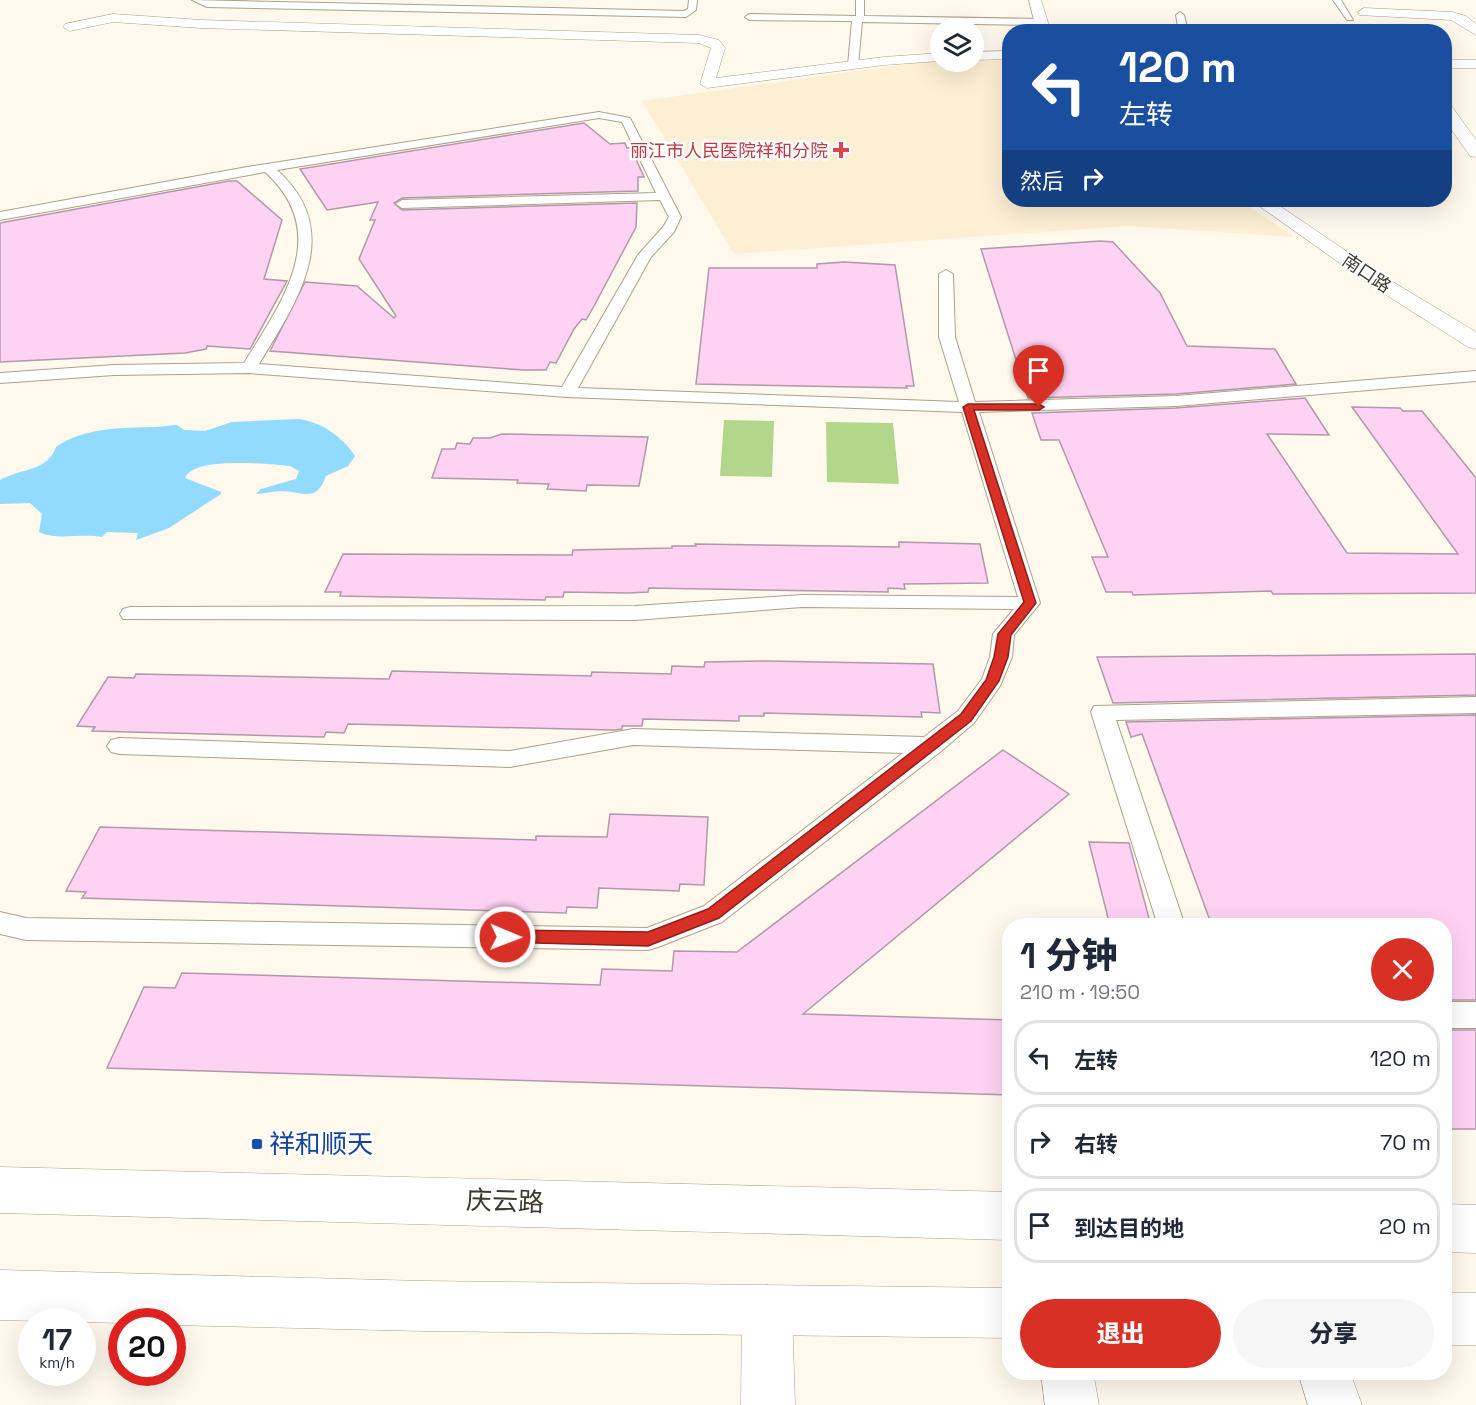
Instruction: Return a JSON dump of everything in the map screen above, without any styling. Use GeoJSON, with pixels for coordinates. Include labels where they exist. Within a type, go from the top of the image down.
{"type":"FeatureCollection","features":[{"type":"Feature","properties":{"kind":"street"},"geometry":{"type":"LineString","coordinates":[[1035,0],[1041,24]]}},
{"type":"Feature","properties":{"kind":"street"},"geometry":{"type":"LineString","coordinates":[[1418,0],[1433,15]]}},
{"type":"Feature","properties":{"kind":"street"},"geometry":{"type":"LineString","coordinates":[[1363,6],[1461,19],[1476,31]]}},
{"type":"Feature","properties":{"kind":"street"},"geometry":{"type":"LineString","coordinates":[[1363,6],[1376,24]]}},
{"type":"Feature","properties":{"kind":"street"},"geometry":{"type":"LineString","coordinates":[[70,27],[113,18],[201,24],[408,19],[699,39],[714,43],[718,48],[706,84],[853,65],[930,58]]}},
{"type":"Feature","properties":{"kind":"street"},"geometry":{"type":"LineString","coordinates":[[984,56],[1002,55]]}},
{"type":"Feature","properties":{"kind":"street"},"geometry":{"type":"LineString","coordinates":[[1452,64],[1476,64]]}},
{"type":"Feature","properties":{"kind":"street"},"geometry":{"type":"LineString","coordinates":[[1452,118],[1476,152]]}},
{"type":"Feature","properties":{"kind":"street","name":"南口路"},"geometry":{"type":"LineString","coordinates":[[1270,207],[1376,280],[1476,342]]}},
{"type":"Feature","properties":{"kind":"street","name":"庆云路"},"geometry":{"type":"LineString","coordinates":[[0,1190],[1002,1216]]}},
{"type":"Feature","properties":{"kind":"street"},"geometry":{"type":"LineString","coordinates":[[1452,1228],[1476,1229]]}},
{"type":"Feature","properties":{"kind":"street"},"geometry":{"type":"LineString","coordinates":[[0,1295],[1002,1313]]}},
{"type":"Feature","properties":{"kind":"street"},"geometry":{"type":"LineString","coordinates":[[767,1310],[768,1405]]}},
{"type":"Feature","properties":{"kind":"street"},"geometry":{"type":"LineString","coordinates":[[1452,1319],[1476,1319]]}},
{"type":"Feature","properties":{"kind":"street"},"geometry":{"type":"LineString","coordinates":[[1068,1380],[1072,1405]]}},
{"type":"Feature","properties":{"kind":"street"},"geometry":{"type":"LineString","coordinates":[[1327,1380],[1335,1405]]}},
{"type":"Feature","properties":{"kind":"lane"},"geometry":{"type":"LineString","coordinates":[[196,0],[207,4],[429,20],[686,14],[692,10],[693,0]]}},
{"type":"Feature","properties":{"kind":"lane"},"geometry":{"type":"LineString","coordinates":[[853,65],[855,24],[859,19],[860,0]]}},
{"type":"Feature","properties":{"kind":"lane"},"geometry":{"type":"LineString","coordinates":[[1337,0],[1350,18]]}},
{"type":"Feature","properties":{"kind":"lane"},"geometry":{"type":"LineString","coordinates":[[1180,15],[1182,24]]}},
{"type":"Feature","properties":{"kind":"lane"},"geometry":{"type":"LineString","coordinates":[[749,17],[1002,25]]}},
{"type":"Feature","properties":{"kind":"lane"},"geometry":{"type":"LineString","coordinates":[[0,216],[268,168],[606,115],[626,120],[675,217],[673,223],[645,255],[567,392]]}},
{"type":"Feature","properties":{"kind":"lane"},"geometry":{"type":"LineString","coordinates":[[249,368],[297,285],[306,246],[304,224],[299,207],[291,191],[268,168]]}},
{"type":"Feature","properties":{"kind":"lane"},"geometry":{"type":"LineString","coordinates":[[402,204],[664,196]]}},
{"type":"Feature","properties":{"kind":"lane"},"geometry":{"type":"LineString","coordinates":[[946,274],[947,337],[1030,603]]}},
{"type":"Feature","properties":{"kind":"lane"},"geometry":{"type":"LineString","coordinates":[[0,378],[114,369],[249,368],[567,392],[968,407],[1165,402],[1476,376]]}},
{"type":"Feature","properties":{"kind":"lane"},"geometry":{"type":"LineString","coordinates":[[130,614],[635,613],[802,601],[1030,603]]}},
{"type":"Feature","properties":{"kind":"lane"},"geometry":{"type":"LineString","coordinates":[[0,923],[26,929],[648,939],[713,914],[932,746],[966,717],[992,681],[1001,657],[1004,634],[1030,603]]}},
{"type":"Feature","properties":{"kind":"lane"},"geometry":{"type":"LineString","coordinates":[[1169,918],[1102,712],[1476,705]]}},
{"type":"Feature","properties":{"kind":"lane"},"geometry":{"type":"LineString","coordinates":[[119,746],[510,759],[633,737],[932,746]]}},
{"type":"Feature","properties":{"kind":"lane"},"geometry":{"type":"LineString","coordinates":[[1452,1015],[1476,1015]]}},
{"type":"Feature","properties":{"kind":"shaded area","name":"丽江市人民医院祥和分院"},"geometry":{"type":"Polygon","coordinates":[[[984,60],[1002,60],[1002,207],[1249,207],[1294,237],[1128,226],[734,254],[642,101],[927,61],[930,61],[930,72],[984,72],[984,60]]]}},
{"type":"Feature","properties":{"kind":"green space"},"geometry":{"type":"Polygon","coordinates":[[[724,420],[774,421],[772,477],[720,476],[724,420]]]}},
{"type":"Feature","properties":{"kind":"green space"},"geometry":{"type":"Polygon","coordinates":[[[826,422],[893,423],[899,484],[827,482],[826,422]]]}},
{"type":"Feature","properties":{"kind":"water"},"geometry":{"type":"Polygon","coordinates":[[[298,419],[314,423],[330,431],[344,442],[355,456],[348,466],[326,476],[322,485],[313,493],[281,491],[256,494],[261,489],[296,479],[299,471],[290,466],[232,463],[202,467],[191,471],[185,478],[221,492],[221,494],[169,528],[136,540],[138,533],[107,532],[102,537],[46,535],[39,532],[42,514],[30,503],[0,504],[0,480],[40,465],[52,455],[56,447],[67,440],[91,432],[174,425],[184,430],[205,431],[232,422],[298,419]]]}},
{"type":"Feature","properties":{"kind":"building"},"geometry":{"type":"Polygon","coordinates":[[[584,123],[610,144],[625,143],[627,148],[631,148],[644,177],[638,177],[638,191],[402,198],[394,203],[402,210],[637,203],[636,227],[586,320],[582,319],[574,329],[556,363],[550,362],[546,370],[523,370],[270,351],[305,282],[357,286],[394,318],[396,316],[359,259],[375,220],[370,220],[378,202],[327,210],[300,169],[584,123]]]}},
{"type":"Feature","properties":{"kind":"building"},"geometry":{"type":"Polygon","coordinates":[[[237,181],[282,220],[264,279],[287,281],[250,349],[207,346],[206,349],[185,353],[0,362],[0,223],[237,181]]]}},
{"type":"Feature","properties":{"kind":"building"},"geometry":{"type":"Polygon","coordinates":[[[1113,242],[1160,293],[1187,346],[1275,349],[1296,384],[1176,394],[1028,398],[981,249],[1113,242]]]}},
{"type":"Feature","properties":{"kind":"building"},"geometry":{"type":"Polygon","coordinates":[[[844,262],[895,265],[914,386],[906,386],[907,388],[696,384],[709,268],[817,268],[817,264],[844,262]]]}},
{"type":"Feature","properties":{"kind":"building"},"geometry":{"type":"Polygon","coordinates":[[[1305,398],[1329,435],[1267,434],[1347,553],[1458,554],[1352,407],[1422,411],[1476,478],[1476,593],[1273,594],[1271,591],[1133,595],[1132,592],[1106,592],[1092,557],[1108,557],[1059,440],[1041,440],[1032,413],[1176,408],[1305,398]]]}},
{"type":"Feature","properties":{"kind":"building"},"geometry":{"type":"Polygon","coordinates":[[[502,434],[648,437],[639,486],[587,485],[586,491],[547,489],[549,484],[517,483],[518,480],[432,478],[442,449],[455,449],[457,443],[470,444],[473,438],[490,438],[502,434]]]}},
{"type":"Feature","properties":{"kind":"building"},"geometry":{"type":"Polygon","coordinates":[[[899,542],[980,544],[988,583],[904,584],[905,589],[888,588],[888,592],[649,588],[648,592],[628,593],[564,592],[563,597],[546,597],[545,600],[340,596],[341,592],[325,592],[343,554],[572,555],[573,550],[672,548],[672,546],[696,546],[695,544],[899,547],[899,542]]]}},
{"type":"Feature","properties":{"kind":"building"},"geometry":{"type":"Polygon","coordinates":[[[1476,654],[1476,695],[1113,703],[1097,657],[1476,654]]]}},
{"type":"Feature","properties":{"kind":"building"},"geometry":{"type":"Polygon","coordinates":[[[705,662],[933,664],[940,713],[921,712],[922,717],[764,713],[764,716],[739,716],[739,721],[643,719],[642,726],[622,726],[622,729],[614,730],[348,724],[344,733],[326,732],[324,737],[92,731],[95,727],[77,726],[108,677],[134,678],[136,674],[389,679],[392,671],[591,676],[592,672],[671,674],[672,666],[704,667],[705,662]]]}},
{"type":"Feature","properties":{"kind":"building"},"geometry":{"type":"Polygon","coordinates":[[[1476,715],[1476,1000],[1452,1000],[1452,918],[1209,918],[1142,734],[1131,737],[1126,722],[1476,715]]]}},
{"type":"Feature","properties":{"kind":"building"},"geometry":{"type":"Polygon","coordinates":[[[1003,750],[1069,794],[803,1014],[1002,1020],[1002,1095],[107,1068],[144,987],[175,988],[182,973],[600,985],[602,969],[672,971],[674,951],[737,952],[1003,750]]]}},
{"type":"Feature","properties":{"kind":"building"},"geometry":{"type":"Polygon","coordinates":[[[610,814],[708,817],[704,885],[680,884],[679,891],[599,888],[597,908],[567,907],[566,913],[82,898],[86,892],[66,891],[100,827],[536,840],[536,836],[607,837],[610,814]]]}},
{"type":"Feature","properties":{"kind":"building"},"geometry":{"type":"Polygon","coordinates":[[[1089,842],[1129,843],[1149,918],[1108,918],[1089,842]]]}},
{"type":"Feature","properties":{"kind":"building"},"geometry":{"type":"Polygon","coordinates":[[[1452,1030],[1476,1030],[1476,1129],[1452,1129],[1452,1030]]]}},
{"type":"Feature","properties":{"kind":"place","name":"丽江市人民医院祥和分院"},"geometry":{"type":"Point","coordinates":[841,150]}},
{"type":"Feature","properties":{"kind":"place","name":"祥和顺天"},"geometry":{"type":"Point","coordinates":[257,1144]}},
{"type":"Feature","properties":{"kind":"route"},"geometry":{"type":"LineString","coordinates":[[505,937],[648,939],[713,914],[932,746],[966,717],[992,681],[1001,657],[1004,634],[1030,603],[968,407],[1039,407]]}}]}
